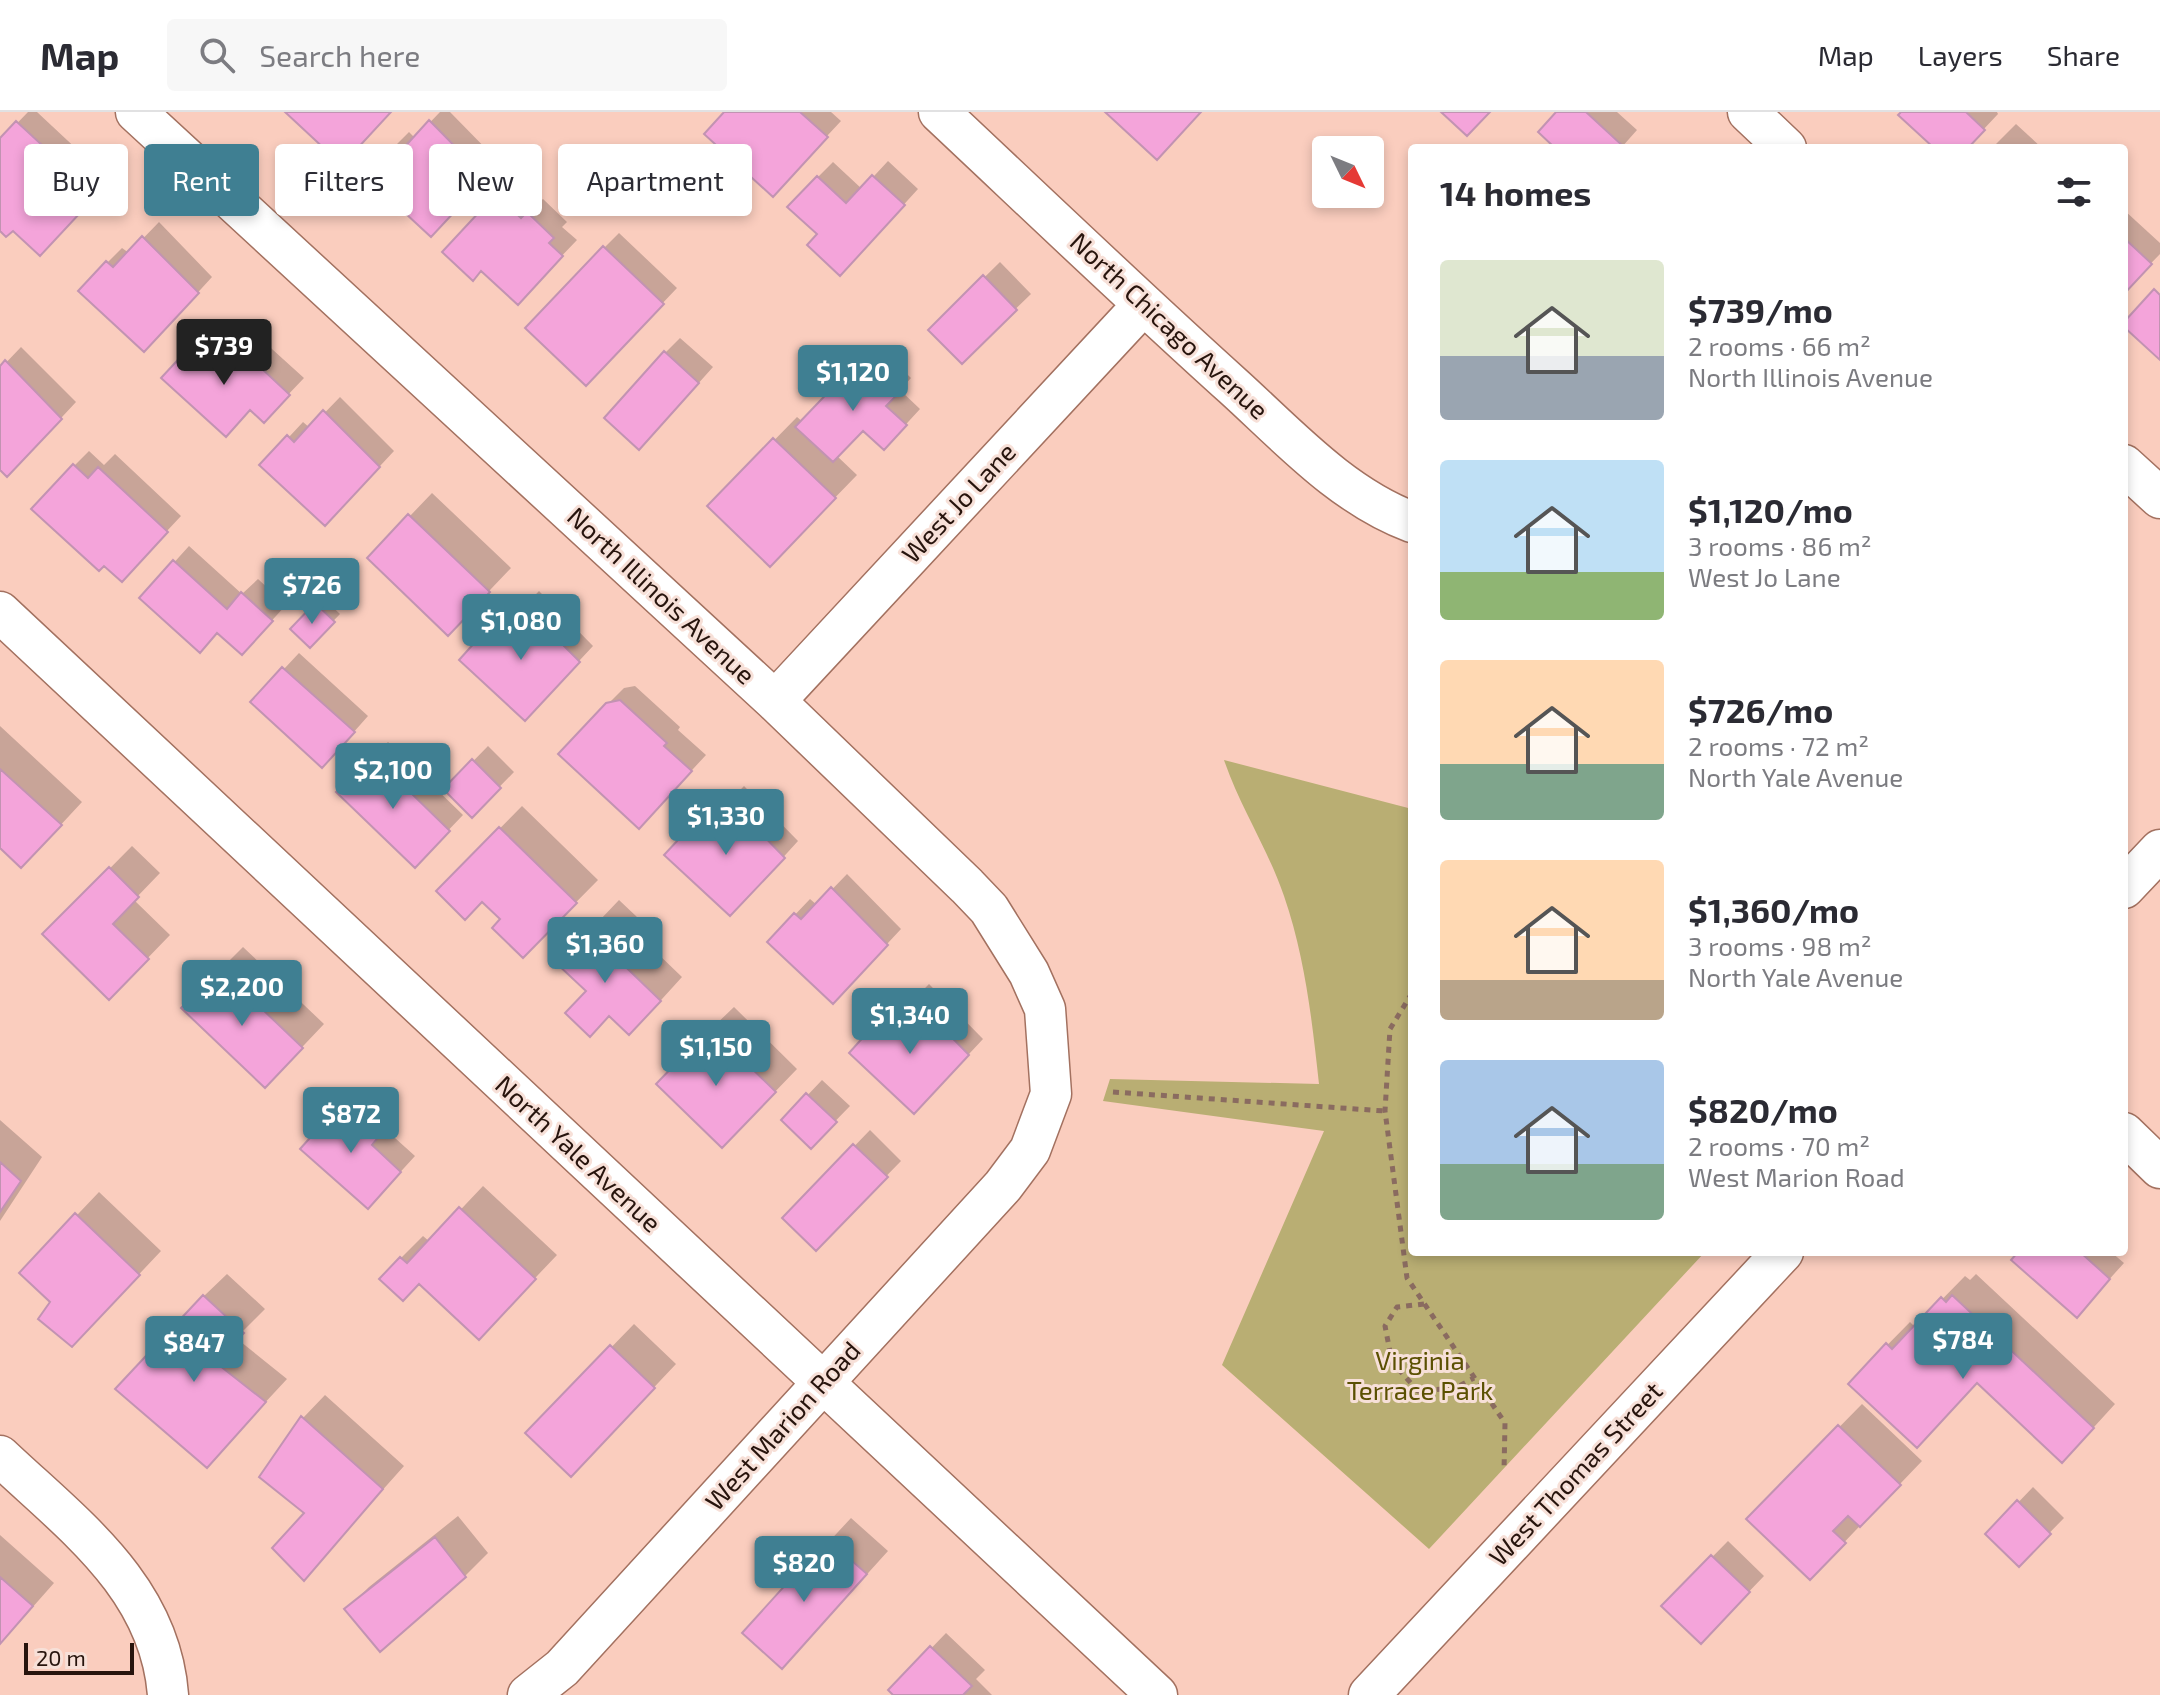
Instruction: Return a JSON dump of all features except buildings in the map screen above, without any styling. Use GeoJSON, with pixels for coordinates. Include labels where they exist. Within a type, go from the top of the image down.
{"type":"FeatureCollection","features":[{"type":"Feature","properties":{"kind":"street","name":"North Illinois Avenue"},"geometry":{"type":"LineString","coordinates":[[136,112],[775,701],[989,909],[1029,973],[1045,1009],[1051,1094],[1030,1150]]}},
{"type":"Feature","properties":{"kind":"street","name":"North Chicago Avenue"},"geometry":{"type":"LineString","coordinates":[[939,112],[1143,305],[1335,477],[1390,514],[1408,521]]}},
{"type":"Feature","properties":{"kind":"street"},"geometry":{"type":"LineString","coordinates":[[1748,112],[1782,144]]}},
{"type":"Feature","properties":{"kind":"street","name":"West Jo Lane"},"geometry":{"type":"LineString","coordinates":[[775,701],[1143,305]]}},
{"type":"Feature","properties":{"kind":"street"},"geometry":{"type":"LineString","coordinates":[[2128,469],[2160,498]]}},
{"type":"Feature","properties":{"kind":"street","name":"North Yale Avenue"},"geometry":{"type":"LineString","coordinates":[[0,612],[1157,1695]]}},
{"type":"Feature","properties":{"kind":"street"},"geometry":{"type":"LineString","coordinates":[[2128,884],[2160,850]]}},
{"type":"Feature","properties":{"kind":"street"},"geometry":{"type":"LineString","coordinates":[[2128,1137],[2160,1168]]}},
{"type":"Feature","properties":{"kind":"street","name":"West Marion Road"},"geometry":{"type":"LineString","coordinates":[[528,1695],[562,1668],[1003,1186],[1030,1150]]}},
{"type":"Feature","properties":{"kind":"street","name":"West Thomas Street"},"geometry":{"type":"LineString","coordinates":[[1369,1695],[1779,1256]]}},
{"type":"Feature","properties":{"kind":"street"},"geometry":{"type":"LineString","coordinates":[[0,1456],[100,1550],[126,1582],[151,1624],[166,1671],[168,1695]]}},
{"type":"Feature","properties":{"kind":"path"},"geometry":{"type":"LineString","coordinates":[[1408,1000],[1390,1029],[1385,1111],[1407,1278],[1505,1423],[1504,1471]]}},
{"type":"Feature","properties":{"kind":"path"},"geometry":{"type":"LineString","coordinates":[[1113,1092],[1385,1111]]}},
{"type":"Feature","properties":{"kind":"path"},"geometry":{"type":"LineString","coordinates":[[1424,1304],[1397,1307],[1385,1326],[1392,1362],[1418,1391],[1455,1388],[1474,1378]]}},
{"type":"Feature","properties":{"kind":"green space","name":"Virginia Terrace Park"},"geometry":{"type":"Polygon","coordinates":[[[1224,760],[1408,808],[1408,1256],[1701,1256],[1429,1549],[1222,1365],[1324,1131],[1103,1101],[1110,1079],[1319,1084],[1307,989],[1291,919],[1277,879],[1224,760]]]}}]}
